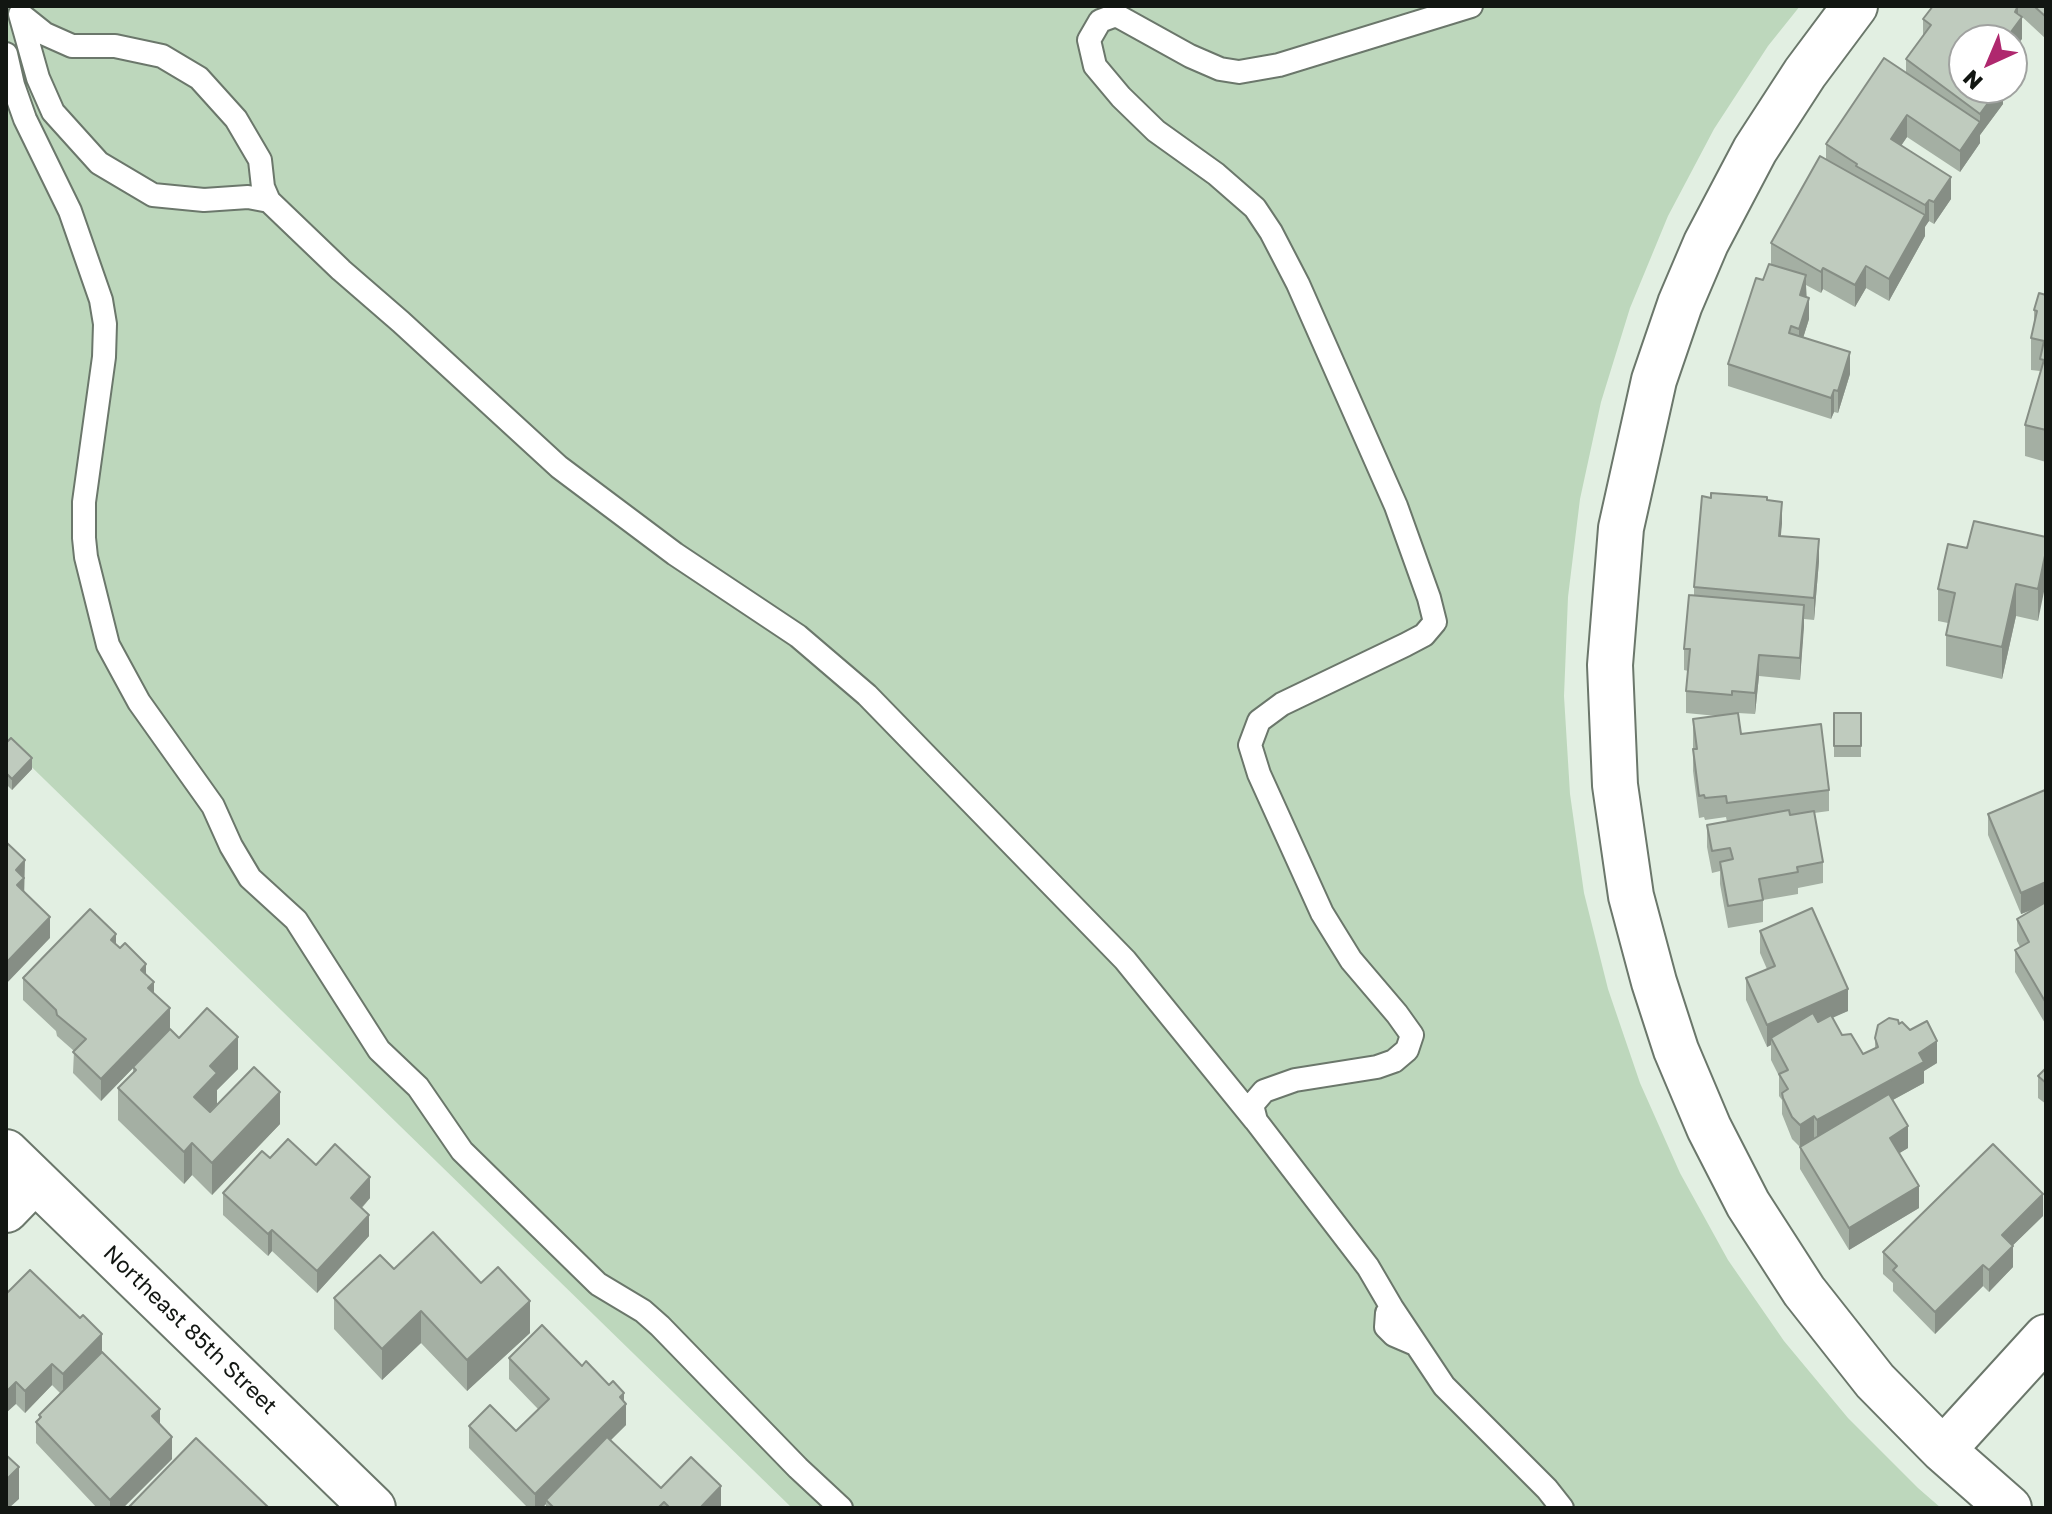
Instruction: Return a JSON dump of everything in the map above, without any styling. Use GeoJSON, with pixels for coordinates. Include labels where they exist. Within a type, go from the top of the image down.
{"type":"FeatureCollection","features":[{"type":"Feature","properties":{"kind":"street"},"geometry":{"type":"LineString","coordinates":[[1855,6],[1805,73],[1755,150],[1706,243],[1680,304],[1654,380],[1621,528],[1610,665],[1615,785],[1631,896],[1654,982],[1676,1050],[1709,1128],[1748,1204],[1804,1291],[1875,1381],[1943,1450],[2009,1508]]}},
{"type":"Feature","properties":{"kind":"street","name":"Northeast 85th Street"},"geometry":{"type":"LineString","coordinates":[[16,1180],[373,1508]]}},
{"type":"Feature","properties":{"kind":"street"},"geometry":{"type":"LineString","coordinates":[[1943,1450],[2046,1337]]}},
{"type":"Feature","properties":{"kind":"lane"},"geometry":{"type":"LineString","coordinates":[[1256,1121],[1252,1105],[1264,1091],[1295,1080],[1377,1067],[1394,1061],[1407,1050],[1412,1035],[1351,960],[1322,913],[1259,774],[1250,745],[1259,721],[1282,704],[1424,635],[1435,622],[1396,506],[1298,284],[1271,232],[1255,208],[1216,174],[1156,131],[1121,97],[1095,66],[1089,40],[1100,21],[1116,15],[1190,56],[1220,69],[1239,72],[1279,65],[1471,6]]}},
{"type":"Feature","properties":{"kind":"lane"},"geometry":{"type":"LineString","coordinates":[[16,15],[53,112],[99,163],[153,195],[204,200],[248,197],[269,201]]}},
{"type":"Feature","properties":{"kind":"lane"},"geometry":{"type":"LineString","coordinates":[[16,15],[45,34],[72,46],[115,46],[162,56],[199,78],[236,119],[260,160],[263,187],[269,201],[341,270],[559,467],[675,554],[798,636],[867,695],[1125,960],[1256,1121],[1368,1267],[1392,1308],[1387,1313],[1386,1327],[1394,1335],[1415,1344],[1444,1386],[1547,1489],[1562,1508]]}},
{"type":"Feature","properties":{"kind":"lane"},"geometry":{"type":"LineString","coordinates":[[6,54],[25,119],[70,211],[101,300],[105,324],[104,357],[84,502],[84,538],[108,645],[139,702],[213,806],[250,878],[296,920],[379,1050],[418,1087],[462,1151],[598,1284],[643,1311],[660,1326],[841,1508]]}},
{"type":"Feature","properties":{"kind":"green space"},"geometry":{"type":"Polygon","coordinates":[[[6,6],[1800,6],[1768,46],[1714,129],[1668,216],[1630,308],[1601,402],[1580,499],[1568,597],[1564,696],[1570,794],[1584,893],[1608,989],[1640,1083],[1680,1173],[1728,1260],[1784,1341],[1848,1418],[1941,1508],[792,1508],[6,742],[6,6]]]}},
{"type":"Feature","properties":{"kind":"building"},"geometry":{"type":"Polygon","coordinates":[[[1933,6],[2018,6],[2015,12],[2022,17],[2017,24],[1948,24],[1948,90],[1906,59],[1931,25],[1923,19],[1933,6]]]}},
{"type":"Feature","properties":{"kind":"building"},"geometry":{"type":"Polygon","coordinates":[[[2034,6],[2046,6],[2046,17],[2034,6]]]}},
{"type":"Feature","properties":{"kind":"building"},"geometry":{"type":"Polygon","coordinates":[[[1884,58],[1948,101],[1948,104],[1953,104],[1980,122],[1960,151],[1907,115],[1891,139],[1951,177],[1934,202],[1929,200],[1925,205],[1856,166],[1826,144],[1884,58]]]}},
{"type":"Feature","properties":{"kind":"building"},"geometry":{"type":"Polygon","coordinates":[[[1967,104],[1987,104],[1980,114],[1967,104]]]}},
{"type":"Feature","properties":{"kind":"building"},"geometry":{"type":"Polygon","coordinates":[[[1820,156],[1925,215],[1889,279],[1866,266],[1855,285],[1823,268],[1821,272],[1771,243],[1820,156]]]}},
{"type":"Feature","properties":{"kind":"building"},"geometry":{"type":"Polygon","coordinates":[[[1769,264],[1806,275],[1800,295],[1809,298],[1799,329],[1791,326],[1789,333],[1850,352],[1838,391],[1834,390],[1831,398],[1728,364],[1756,278],[1763,280],[1769,264]]]}},
{"type":"Feature","properties":{"kind":"building"},"geometry":{"type":"Polygon","coordinates":[[[2039,293],[2046,295],[2046,430],[2025,425],[2044,360],[2040,359],[2044,341],[2031,338],[2039,293]]]}},
{"type":"Feature","properties":{"kind":"building"},"geometry":{"type":"Polygon","coordinates":[[[1711,493],[1767,497],[1767,500],[1782,502],[1779,536],[1819,539],[1814,598],[1694,587],[1702,496],[1711,498],[1711,493]]]}},
{"type":"Feature","properties":{"kind":"building"},"geometry":{"type":"Polygon","coordinates":[[[1974,521],[2046,537],[2038,589],[2016,584],[2002,647],[1946,635],[1955,593],[1938,589],[1948,544],[1967,548],[1974,521]]]}},
{"type":"Feature","properties":{"kind":"building"},"geometry":{"type":"Polygon","coordinates":[[[1689,595],[1804,605],[1800,658],[1759,655],[1755,693],[1732,691],[1732,695],[1686,691],[1690,649],[1684,649],[1689,595]]]}},
{"type":"Feature","properties":{"kind":"building"},"geometry":{"type":"Polygon","coordinates":[[[1738,713],[1741,734],[1821,724],[1829,790],[1727,803],[1726,796],[1699,796],[1693,719],[1738,713]]]}},
{"type":"Feature","properties":{"kind":"building"},"geometry":{"type":"Polygon","coordinates":[[[1834,713],[1861,713],[1861,746],[1834,746],[1834,713]]]}},
{"type":"Feature","properties":{"kind":"building"},"geometry":{"type":"Polygon","coordinates":[[[11,738],[32,758],[12,779],[6,773],[6,743],[11,738]]]}},
{"type":"Feature","properties":{"kind":"building"},"geometry":{"type":"Polygon","coordinates":[[[2045,790],[2046,882],[2021,893],[1988,814],[2045,790]]]}},
{"type":"Feature","properties":{"kind":"building"},"geometry":{"type":"Polygon","coordinates":[[[1789,810],[1790,815],[1814,811],[1823,862],[1797,867],[1798,872],[1759,879],[1763,900],[1728,906],[1720,862],[1733,859],[1730,848],[1712,851],[1707,825],[1789,810]]]}},
{"type":"Feature","properties":{"kind":"building"},"geometry":{"type":"Polygon","coordinates":[[[6,842],[25,860],[16,870],[24,878],[17,885],[50,917],[6,963],[6,842]]]}},
{"type":"Feature","properties":{"kind":"building"},"geometry":{"type":"Polygon","coordinates":[[[2046,902],[2046,1003],[2015,950],[2029,942],[2017,919],[2046,902]]]}},
{"type":"Feature","properties":{"kind":"building"},"geometry":{"type":"Polygon","coordinates":[[[1812,908],[1848,989],[1767,1025],[1746,978],[1775,966],[1760,931],[1812,908]]]}},
{"type":"Feature","properties":{"kind":"building"},"geometry":{"type":"Polygon","coordinates":[[[90,909],[116,934],[111,940],[120,948],[125,943],[146,964],[141,970],[154,982],[148,988],[170,1008],[101,1079],[73,1052],[86,1039],[57,1015],[56,1010],[23,978],[90,909]]]}},
{"type":"Feature","properties":{"kind":"building"},"geometry":{"type":"Polygon","coordinates":[[[207,1008],[238,1037],[210,1066],[217,1073],[194,1097],[210,1112],[254,1067],[280,1092],[212,1163],[192,1143],[184,1152],[118,1088],[136,1070],[133,1067],[170,1029],[179,1038],[207,1008]]]}},
{"type":"Feature","properties":{"kind":"building"},"geometry":{"type":"Polygon","coordinates":[[[1813,1013],[1818,1022],[1831,1015],[1842,1035],[1851,1034],[1863,1054],[1878,1047],[1875,1038],[1878,1025],[1889,1018],[1898,1020],[1899,1024],[1902,1022],[1910,1030],[1927,1021],[1937,1041],[1919,1053],[1924,1062],[1817,1120],[1814,1116],[1800,1125],[1792,1117],[1783,1098],[1782,1093],[1788,1089],[1779,1074],[1788,1070],[1771,1038],[1813,1013]]]}},
{"type":"Feature","properties":{"kind":"building"},"geometry":{"type":"Polygon","coordinates":[[[2046,1068],[2046,1083],[2038,1076],[2046,1068]]]}},
{"type":"Feature","properties":{"kind":"building"},"geometry":{"type":"Polygon","coordinates":[[[1889,1094],[1908,1126],[1890,1138],[1919,1186],[1849,1228],[1800,1147],[1889,1094]]]}},
{"type":"Feature","properties":{"kind":"building"},"geometry":{"type":"Polygon","coordinates":[[[288,1139],[316,1165],[335,1144],[370,1177],[351,1198],[369,1215],[317,1271],[272,1230],[268,1234],[223,1193],[262,1151],[270,1158],[288,1139]]]}},
{"type":"Feature","properties":{"kind":"building"},"geometry":{"type":"Polygon","coordinates":[[[1993,1144],[2043,1194],[2002,1235],[2013,1246],[1989,1270],[1983,1265],[1935,1312],[1893,1270],[1897,1266],[1883,1252],[1993,1144]]]}},
{"type":"Feature","properties":{"kind":"building"},"geometry":{"type":"Polygon","coordinates":[[[433,1232],[481,1283],[498,1267],[530,1301],[467,1360],[421,1311],[382,1349],[334,1298],[380,1255],[394,1269],[433,1232]]]}},
{"type":"Feature","properties":{"kind":"building"},"geometry":{"type":"Polygon","coordinates":[[[30,1270],[80,1318],[83,1315],[102,1334],[63,1374],[52,1364],[25,1391],[16,1382],[6,1392],[6,1294],[30,1270]]]}},
{"type":"Feature","properties":{"kind":"building"},"geometry":{"type":"Polygon","coordinates":[[[542,1325],[582,1366],[586,1361],[609,1385],[613,1381],[624,1393],[620,1397],[626,1404],[535,1494],[469,1426],[490,1405],[516,1431],[549,1399],[509,1358],[542,1325]]]}},
{"type":"Feature","properties":{"kind":"building"},"geometry":{"type":"Polygon","coordinates":[[[102,1352],[160,1409],[152,1416],[172,1437],[110,1500],[36,1422],[41,1417],[39,1415],[102,1352]]]}},
{"type":"Feature","properties":{"kind":"building"},"geometry":{"type":"Polygon","coordinates":[[[607,1437],[661,1488],[691,1457],[721,1486],[700,1508],[670,1508],[664,1502],[658,1508],[554,1508],[546,1500],[607,1437]]]}},
{"type":"Feature","properties":{"kind":"building"},"geometry":{"type":"Polygon","coordinates":[[[196,1438],[269,1508],[128,1508],[196,1438]]]}},
{"type":"Feature","properties":{"kind":"building"},"geometry":{"type":"Polygon","coordinates":[[[6,1455],[19,1467],[6,1480],[6,1455]]]}}]}
